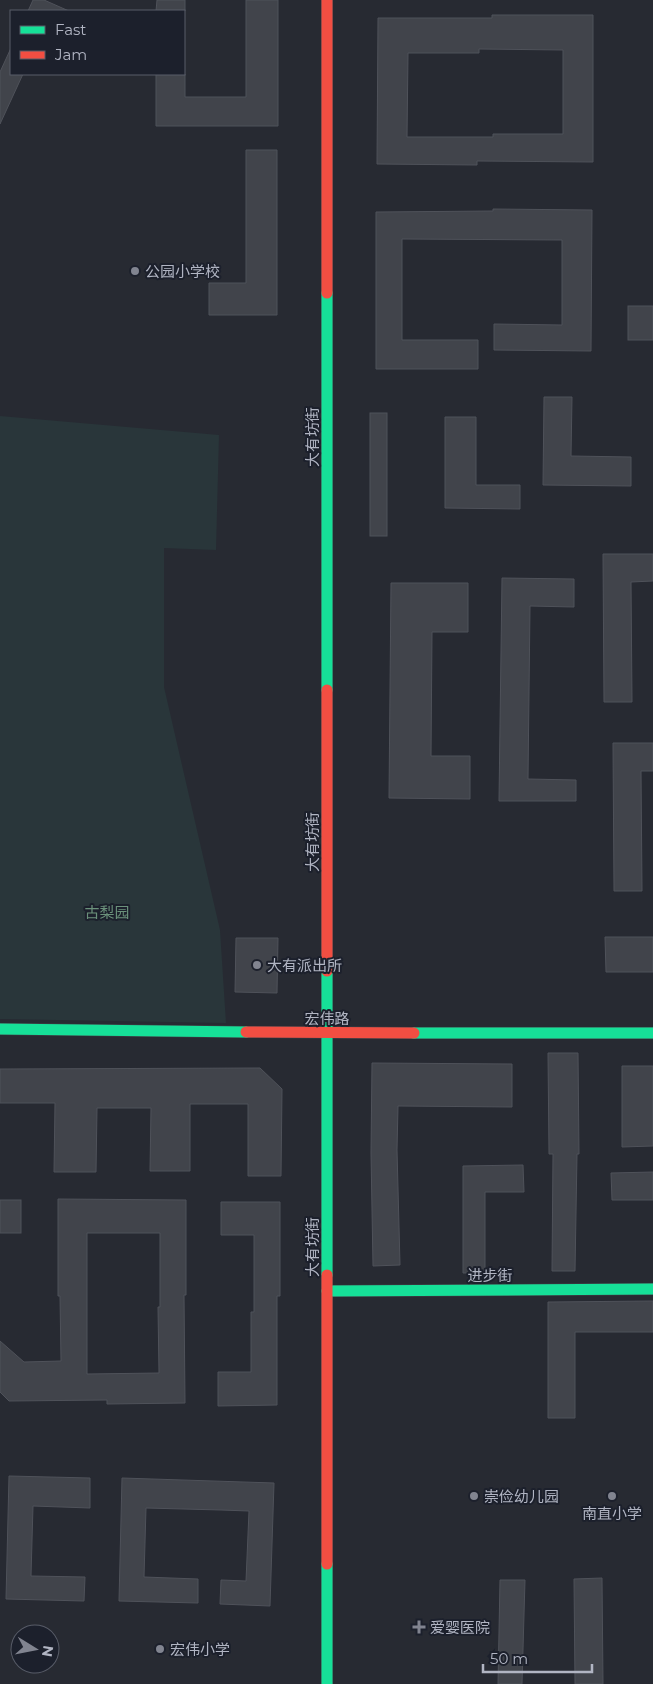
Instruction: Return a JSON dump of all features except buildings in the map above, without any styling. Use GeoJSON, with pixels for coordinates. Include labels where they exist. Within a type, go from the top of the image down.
{"type":"FeatureCollection","features":[{"type":"Feature","properties":{"kind":"main road","name":"大有坊街"},"geometry":{"type":"LineString","coordinates":[[327,0],[327,1684]]}},
{"type":"Feature","properties":{"kind":"main road","name":"宏伟路"},"geometry":{"type":"LineString","coordinates":[[0,1029],[328,1033],[653,1032]]}},
{"type":"Feature","properties":{"kind":"main road","name":"进步街"},"geometry":{"type":"LineString","coordinates":[[327,1291],[653,1290]]}},
{"type":"Feature","properties":{"kind":"green space","name":"古梨园"},"geometry":{"type":"Polygon","coordinates":[[[0,416],[219,435],[216,550],[164,548],[164,687],[220,930],[226,1023],[0,1019],[0,416]]]}},
{"type":"Feature","properties":{"kind":"traffic: fast"},"geometry":{"type":"LineString","coordinates":[[327,293],[327,690]]}},
{"type":"Feature","properties":{"kind":"traffic: fast"},"geometry":{"type":"LineString","coordinates":[[327,971],[327,1275]]}},
{"type":"Feature","properties":{"kind":"traffic: fast"},"geometry":{"type":"LineString","coordinates":[[0,1029],[246,1032]]}},
{"type":"Feature","properties":{"kind":"traffic: fast"},"geometry":{"type":"LineString","coordinates":[[414,1033],[653,1033]]}},
{"type":"Feature","properties":{"kind":"traffic: fast"},"geometry":{"type":"LineString","coordinates":[[327,1291],[653,1289]]}},
{"type":"Feature","properties":{"kind":"traffic: fast"},"geometry":{"type":"LineString","coordinates":[[327,1564],[327,1684]]}},
{"type":"Feature","properties":{"kind":"traffic: jam"},"geometry":{"type":"LineString","coordinates":[[327,0],[327,293]]}},
{"type":"Feature","properties":{"kind":"traffic: jam"},"geometry":{"type":"LineString","coordinates":[[327,690],[327,971]]}},
{"type":"Feature","properties":{"kind":"traffic: jam"},"geometry":{"type":"LineString","coordinates":[[246,1032],[414,1033]]}},
{"type":"Feature","properties":{"kind":"traffic: jam"},"geometry":{"type":"LineString","coordinates":[[327,1275],[327,1564]]}},
{"type":"Feature","properties":{"kind":"place","name":"公园小学校"},"geometry":{"type":"Point","coordinates":[135,271]}},
{"type":"Feature","properties":{"kind":"place","name":"大有派出所"},"geometry":{"type":"Point","coordinates":[257,965]}},
{"type":"Feature","properties":{"kind":"place","name":"崇俭幼儿园"},"geometry":{"type":"Point","coordinates":[474,1496]}},
{"type":"Feature","properties":{"kind":"place","name":"南直小学"},"geometry":{"type":"Point","coordinates":[612,1496]}},
{"type":"Feature","properties":{"kind":"place","name":"爱婴医院"},"geometry":{"type":"Point","coordinates":[419,1627]}},
{"type":"Feature","properties":{"kind":"place","name":"宏伟小学"},"geometry":{"type":"Point","coordinates":[160,1649]}}]}
